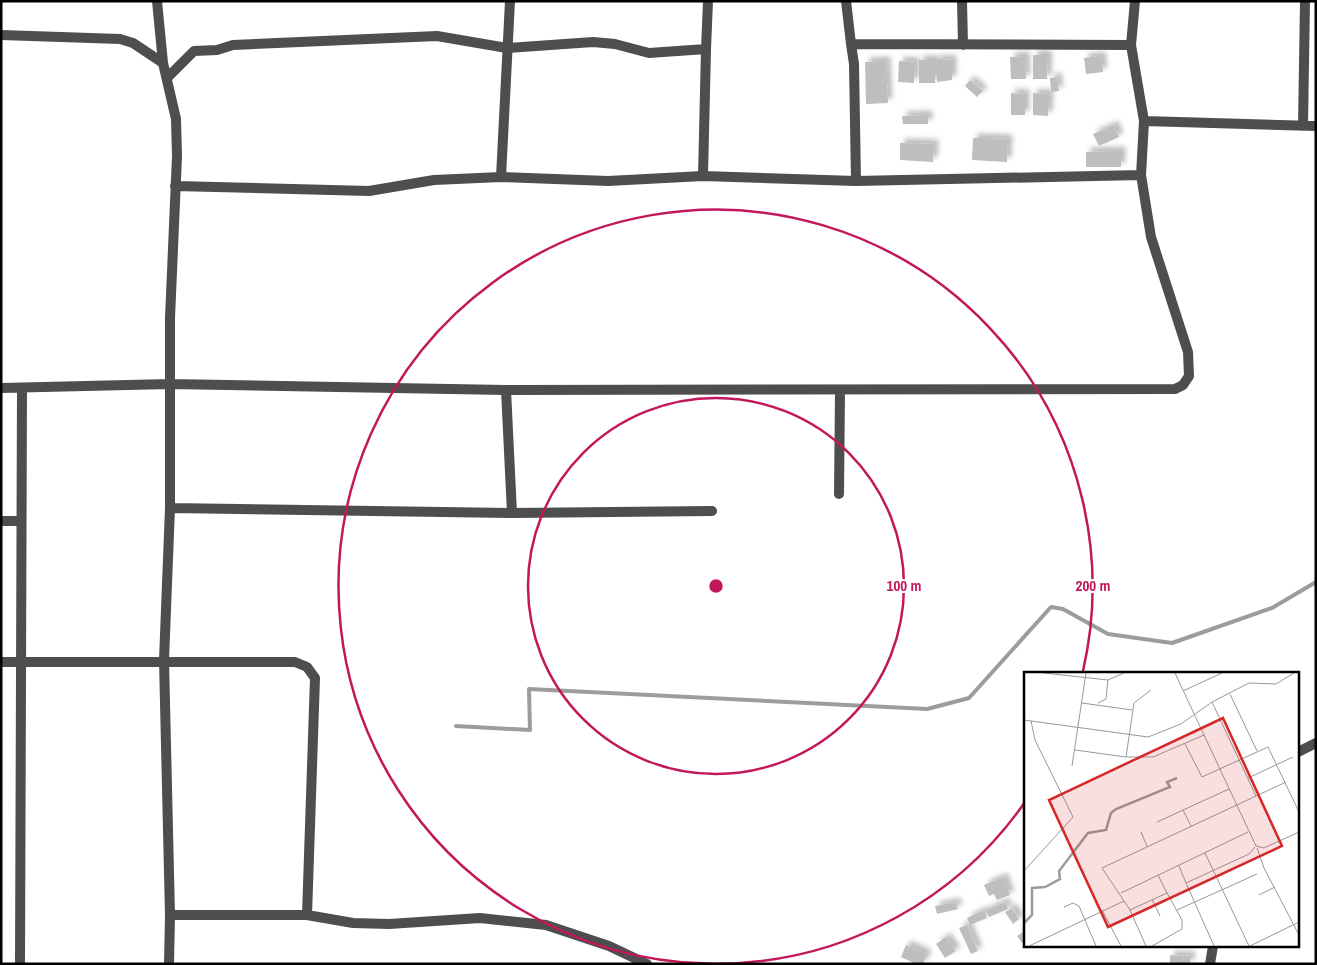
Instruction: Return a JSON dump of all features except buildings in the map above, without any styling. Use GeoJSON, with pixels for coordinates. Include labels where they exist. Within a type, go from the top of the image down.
{"type":"FeatureCollection","features":[{"type":"Feature","properties":{"kind":"street"},"geometry":{"type":"LineString","coordinates":[[157,1],[163,63],[176,119],[177,156],[170,318],[170,508],[164,660],[170,915],[169,964]]}},
{"type":"Feature","properties":{"kind":"street"},"geometry":{"type":"LineString","coordinates":[[501,177],[510,1]]}},
{"type":"Feature","properties":{"kind":"street"},"geometry":{"type":"LineString","coordinates":[[703,176],[708,1]]}},
{"type":"Feature","properties":{"kind":"street"},"geometry":{"type":"LineString","coordinates":[[846,1],[854,64],[856,181]]}},
{"type":"Feature","properties":{"kind":"street"},"geometry":{"type":"LineString","coordinates":[[962,1],[963,45]]}},
{"type":"Feature","properties":{"kind":"street"},"geometry":{"type":"LineString","coordinates":[[1,388],[170,384],[506,390],[1175,389],[1183,385],[1189,376],[1188,352],[1151,237],[1142,175],[1144,121],[1130,45],[1135,1]]}},
{"type":"Feature","properties":{"kind":"street"},"geometry":{"type":"LineString","coordinates":[[1303,126],[1305,1]]}},
{"type":"Feature","properties":{"kind":"street"},"geometry":{"type":"LineString","coordinates":[[1,35],[120,39],[133,43],[163,63]]}},
{"type":"Feature","properties":{"kind":"street"},"geometry":{"type":"LineString","coordinates":[[167,78],[194,51],[217,50],[233,45],[437,36],[507,48],[593,42],[615,44],[649,53],[706,49]]}},
{"type":"Feature","properties":{"kind":"street"},"geometry":{"type":"LineString","coordinates":[[851,44],[1130,45]]}},
{"type":"Feature","properties":{"kind":"street"},"geometry":{"type":"LineString","coordinates":[[1144,121],[1316,126]]}},
{"type":"Feature","properties":{"kind":"street"},"geometry":{"type":"LineString","coordinates":[[175,186],[369,191],[434,180],[501,177],[608,181],[703,176],[856,181],[1142,175]]}},
{"type":"Feature","properties":{"kind":"street"},"geometry":{"type":"LineString","coordinates":[[20,964],[22,388]]}},
{"type":"Feature","properties":{"kind":"street"},"geometry":{"type":"LineString","coordinates":[[506,390],[512,513]]}},
{"type":"Feature","properties":{"kind":"street"},"geometry":{"type":"LineString","coordinates":[[839,494],[840,390]]}},
{"type":"Feature","properties":{"kind":"street"},"geometry":{"type":"LineString","coordinates":[[170,508],[512,513],[712,511]]}},
{"type":"Feature","properties":{"kind":"street"},"geometry":{"type":"LineString","coordinates":[[1,521],[22,521]]}},
{"type":"Feature","properties":{"kind":"street"},"geometry":{"type":"LineString","coordinates":[[1,662],[164,660],[295,662],[308,667],[314,678],[307,915]]}},
{"type":"Feature","properties":{"kind":"street"},"geometry":{"type":"LineString","coordinates":[[1300,751],[1316,743]]}},
{"type":"Feature","properties":{"kind":"street"},"geometry":{"type":"LineString","coordinates":[[170,915],[307,915],[354,923],[389,924],[480,918],[546,925],[609,946],[647,964]]}},
{"type":"Feature","properties":{"kind":"street"},"geometry":{"type":"LineString","coordinates":[[1210,964],[1213,948]]}},
{"type":"Feature","properties":{"kind":"waterway"},"geometry":{"type":"LineString","coordinates":[[456,726],[530,730],[529,689],[927,709],[969,698],[1051,607],[1063,609],[1108,634],[1172,643],[1272,608],[1316,582]]}}]}
